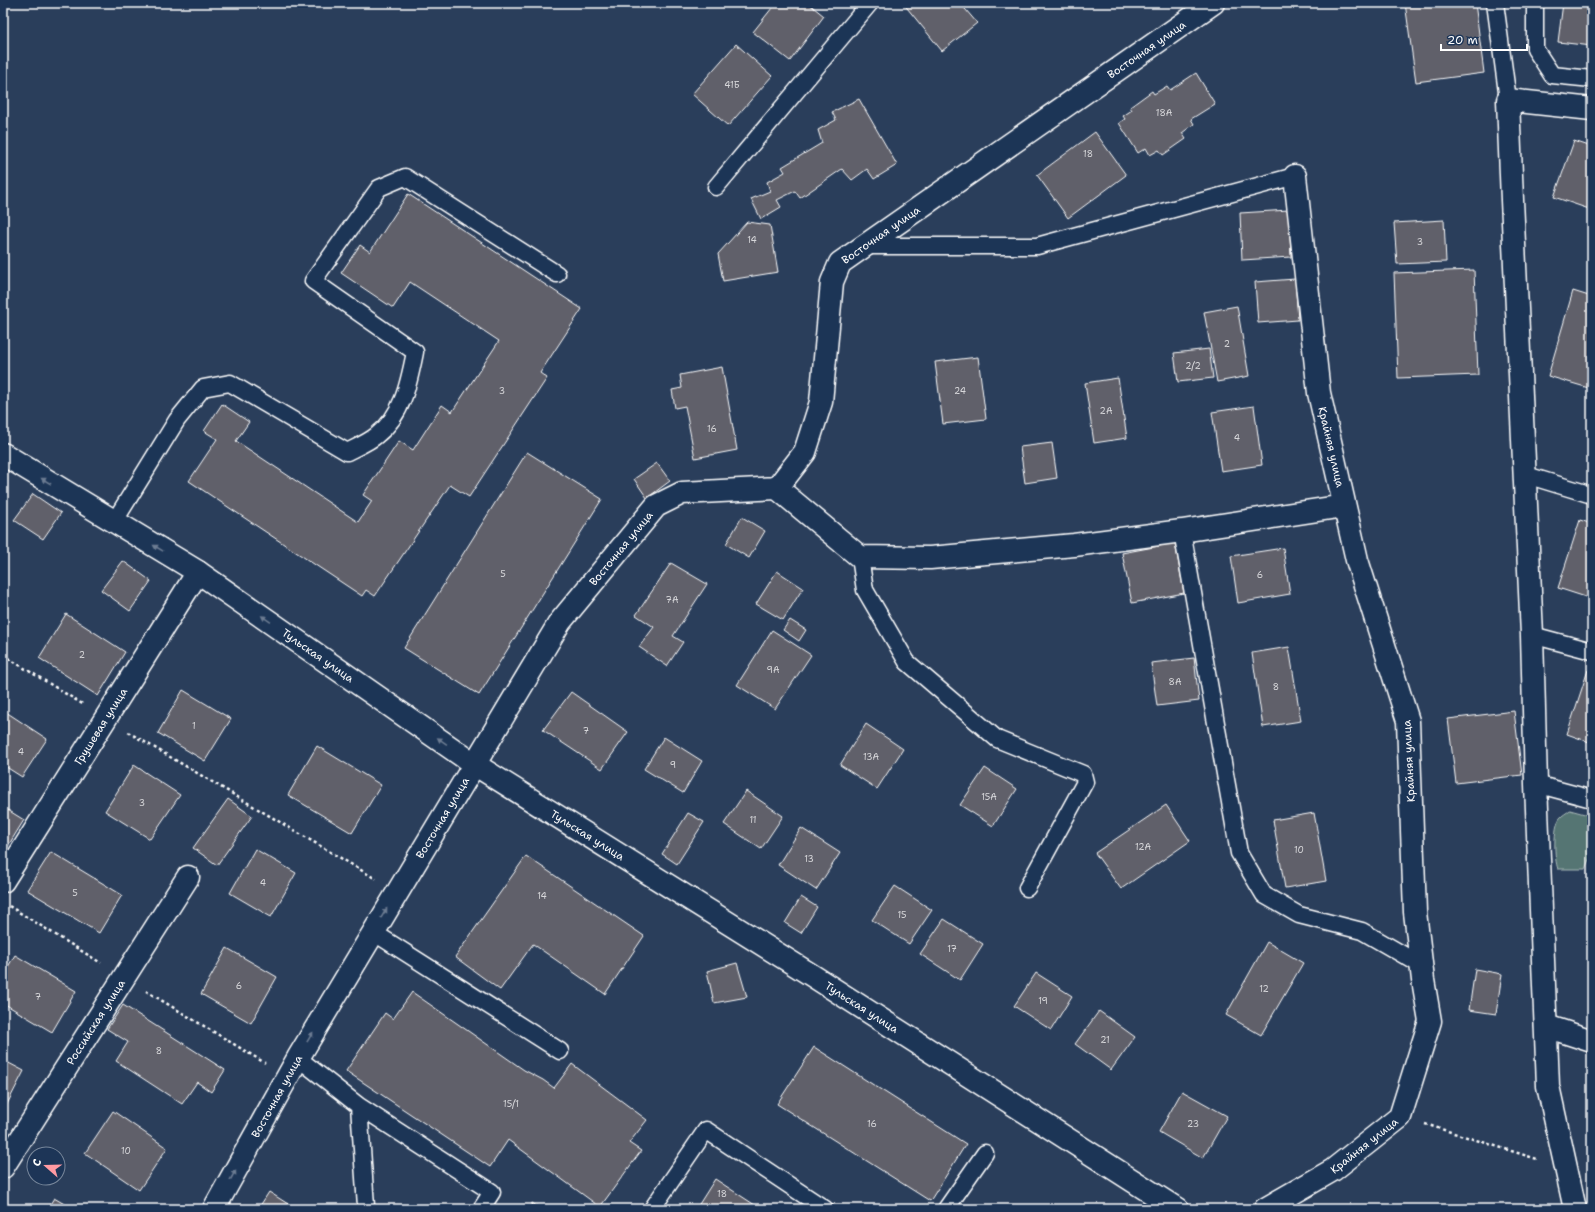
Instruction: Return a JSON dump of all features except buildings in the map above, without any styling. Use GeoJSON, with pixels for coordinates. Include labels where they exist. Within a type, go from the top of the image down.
{"type":"FeatureCollection","features":[{"type":"Feature","properties":{"kind":"street","name":"Восточная улица"},"geometry":{"type":"LineString","coordinates":[[214,1209],[298,1058],[560,622],[656,506],[682,494],[777,488],[805,452],[822,402],[832,282],[840,263],[1213,3]]}},
{"type":"Feature","properties":{"kind":"street"},"geometry":{"type":"LineString","coordinates":[[1575,1209],[1548,1086],[1526,475],[1508,100],[1592,109]]}},
{"type":"Feature","properties":{"kind":"street","name":"Крайняя улица"},"geometry":{"type":"LineString","coordinates":[[1264,1209],[1333,1170],[1400,1117],[1430,1021],[1421,965],[1415,912],[1408,721],[1357,560],[1318,393],[1296,176]]}},
{"type":"Feature","properties":{"kind":"street","name":"Тульская улица"},"geometry":{"type":"LineString","coordinates":[[3,454],[198,572],[474,764],[813,976],[1177,1209]]}},
{"type":"Feature","properties":{"kind":"street"},"geometry":{"type":"LineString","coordinates":[[777,488],[860,557],[938,557],[1074,545],[1182,531],[1344,506]]}},
{"type":"Feature","properties":{"kind":"street","name":"Грушевая улица"},"geometry":{"type":"LineString","coordinates":[[3,880],[198,572]]}},
{"type":"Feature","properties":{"kind":"street","name":"Российская улица"},"geometry":{"type":"LineString","coordinates":[[3,1167],[188,877]]}},
{"type":"Feature","properties":{"kind":"street"},"geometry":{"type":"LineString","coordinates":[[1546,1026],[1592,1040]]}},
{"type":"Feature","properties":{"kind":"lane"},"geometry":{"type":"LineString","coordinates":[[716,187],[870,3]]}},
{"type":"Feature","properties":{"kind":"lane"},"geometry":{"type":"LineString","coordinates":[[1495,3],[1508,100]]}},
{"type":"Feature","properties":{"kind":"lane"},"geometry":{"type":"LineString","coordinates":[[1535,3],[1535,49],[1552,75],[1592,79]]}},
{"type":"Feature","properties":{"kind":"lane"},"geometry":{"type":"LineString","coordinates":[[865,246],[1037,246],[1296,176]]}},
{"type":"Feature","properties":{"kind":"lane"},"geometry":{"type":"LineString","coordinates":[[114,522],[177,420],[203,388],[230,383],[347,452],[377,435],[397,414],[409,380],[415,352],[313,281],[379,188],[405,177],[557,274]]}},
{"type":"Feature","properties":{"kind":"lane"},"geometry":{"type":"LineString","coordinates":[[1526,475],[1592,495]]}},
{"type":"Feature","properties":{"kind":"lane"},"geometry":{"type":"LineString","coordinates":[[1182,531],[1239,853],[1264,895],[1299,915],[1362,931],[1421,965]]}},
{"type":"Feature","properties":{"kind":"lane"},"geometry":{"type":"LineString","coordinates":[[860,557],[865,590],[907,662],[997,739],[1083,774],[1085,782],[1027,888]]}},
{"type":"Feature","properties":{"kind":"lane"},"geometry":{"type":"LineString","coordinates":[[1532,635],[1592,651]]}},
{"type":"Feature","properties":{"kind":"lane"},"geometry":{"type":"LineString","coordinates":[[1536,784],[1592,799]]}},
{"type":"Feature","properties":{"kind":"lane"},"geometry":{"type":"LineString","coordinates":[[373,932],[560,1050]]}},
{"type":"Feature","properties":{"kind":"lane"},"geometry":{"type":"LineString","coordinates":[[298,1058],[359,1106],[492,1192],[481,1209]]}},
{"type":"Feature","properties":{"kind":"lane"},"geometry":{"type":"LineString","coordinates":[[359,1106],[366,1206],[364,1209]]}},
{"type":"Feature","properties":{"kind":"lane"},"geometry":{"type":"LineString","coordinates":[[652,1209],[706,1130],[825,1209]]}},
{"type":"Feature","properties":{"kind":"lane"},"geometry":{"type":"LineString","coordinates":[[946,1209],[985,1154]]}},
{"type":"Feature","properties":{"kind":"path"},"geometry":{"type":"LineString","coordinates":[[3,655],[105,719],[397,892]]}},
{"type":"Feature","properties":{"kind":"path"},"geometry":{"type":"LineString","coordinates":[[1400,1117],[1566,1167]]}},
{"type":"Feature","properties":{"kind":"green space"},"geometry":{"type":"Polygon","coordinates":[[[1570,810],[1592,816],[1592,843],[1589,843],[1590,857],[1585,869],[1558,869],[1555,851],[1556,828],[1560,818],[1570,810]]]}}]}
